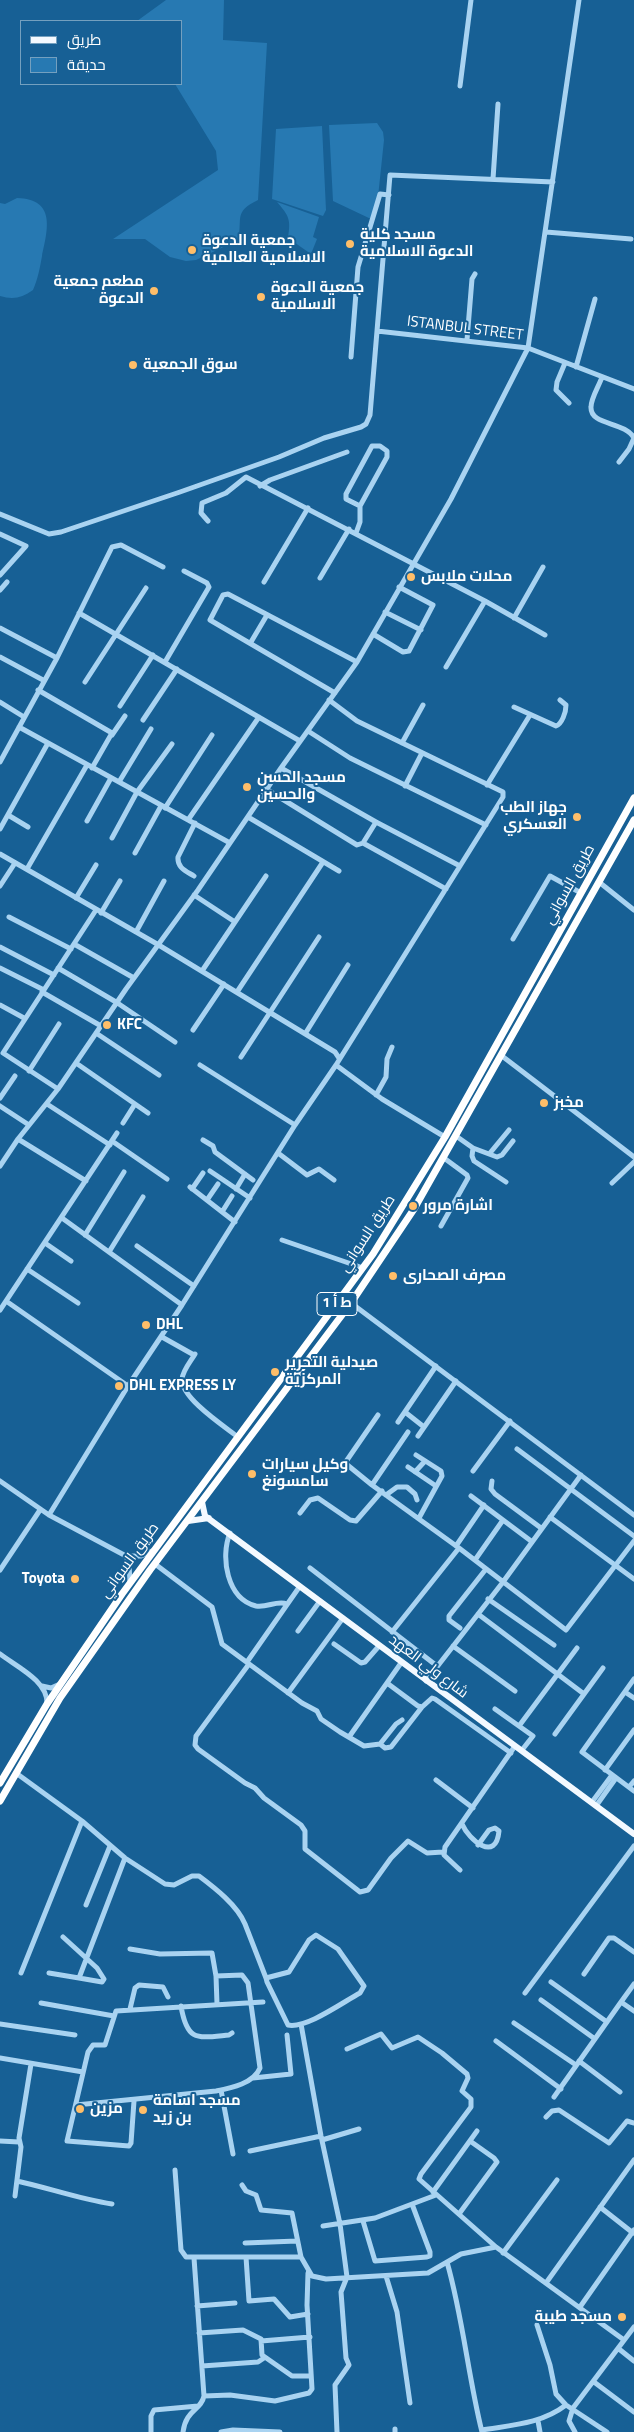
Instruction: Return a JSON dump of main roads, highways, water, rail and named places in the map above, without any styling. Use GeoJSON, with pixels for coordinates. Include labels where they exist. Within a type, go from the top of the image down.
{"type":"FeatureCollection","features":[{"type":"Feature","properties":{"kind":"highway","name":"طريق السواني"},"geometry":{"type":"LineString","coordinates":[[0,1783],[47,1704],[152,1551],[363,1268],[404,1205],[445,1137],[634,798]]}},
{"type":"Feature","properties":{"kind":"highway","name":"طريق السواني"},"geometry":{"type":"LineString","coordinates":[[0,1801],[60,1698],[155,1564],[351,1303],[414,1209],[634,820]]}},
{"type":"Feature","properties":{"kind":"highway"},"geometry":{"type":"LineString","coordinates":[[411,1193],[414,1198],[420,1199]]}},
{"type":"Feature","properties":{"kind":"highway"},"geometry":{"type":"LineString","coordinates":[[404,1205],[414,1209]]}},
{"type":"Feature","properties":{"kind":"main road"},"geometry":{"type":"LineString","coordinates":[[202,1502],[204,1513],[209,1518]]}},
{"type":"Feature","properties":{"kind":"main road"},"geometry":{"type":"LineString","coordinates":[[188,1520],[209,1518]]}},
{"type":"Feature","properties":{"kind":"main road","name":"شارع ولي العهد"},"geometry":{"type":"LineString","coordinates":[[209,1518],[401,1663],[634,1834]]}},
{"type":"Feature","properties":{"kind":"place","name":"مسجد كلية الدعوة الاسلامية"},"geometry":{"type":"Point","coordinates":[350,244]}},
{"type":"Feature","properties":{"kind":"place","name":"جمعية الدعوة الاسلامية العالمية"},"geometry":{"type":"Point","coordinates":[192,250]}},
{"type":"Feature","properties":{"kind":"place","name":"مطعم جمعية الدعوة"},"geometry":{"type":"Point","coordinates":[154,291]}},
{"type":"Feature","properties":{"kind":"place","name":"جمعية الدعوة الاسلامية"},"geometry":{"type":"Point","coordinates":[261,297]}},
{"type":"Feature","properties":{"kind":"place","name":"سوق الجمعية"},"geometry":{"type":"Point","coordinates":[133,365]}},
{"type":"Feature","properties":{"kind":"place","name":"محلات ملابس"},"geometry":{"type":"Point","coordinates":[411,577]}},
{"type":"Feature","properties":{"kind":"place","name":"مسجد الحسن والحسين"},"geometry":{"type":"Point","coordinates":[247,787]}},
{"type":"Feature","properties":{"kind":"place","name":"جهاز الطب العسكري"},"geometry":{"type":"Point","coordinates":[577,817]}},
{"type":"Feature","properties":{"kind":"place","name":"KFC"},"geometry":{"type":"Point","coordinates":[107,1025]}},
{"type":"Feature","properties":{"kind":"place","name":"مخبز"},"geometry":{"type":"Point","coordinates":[544,1103]}},
{"type":"Feature","properties":{"kind":"place","name":"اشارة مرور"},"geometry":{"type":"Point","coordinates":[413,1206]}},
{"type":"Feature","properties":{"kind":"place","name":"مصرف الصحارى"},"geometry":{"type":"Point","coordinates":[393,1276]}},
{"type":"Feature","properties":{"kind":"place","name":"DHL"},"geometry":{"type":"Point","coordinates":[146,1325]}},
{"type":"Feature","properties":{"kind":"place","name":"صيدلية التحرير المركزية"},"geometry":{"type":"Point","coordinates":[275,1372]}},
{"type":"Feature","properties":{"kind":"place","name":"DHL EXPRESS LY"},"geometry":{"type":"Point","coordinates":[119,1386]}},
{"type":"Feature","properties":{"kind":"place","name":"وكيل سيارات سامسونغ"},"geometry":{"type":"Point","coordinates":[252,1474]}},
{"type":"Feature","properties":{"kind":"place","name":"Toyota"},"geometry":{"type":"Point","coordinates":[75,1579]}},
{"type":"Feature","properties":{"kind":"place","name":"مزين"},"geometry":{"type":"Point","coordinates":[80,2109]}},
{"type":"Feature","properties":{"kind":"place","name":"مسجد اسامة بن زيد"},"geometry":{"type":"Point","coordinates":[143,2110]}},
{"type":"Feature","properties":{"kind":"place","name":"مسجد طيبة"},"geometry":{"type":"Point","coordinates":[622,2317]}}]}
